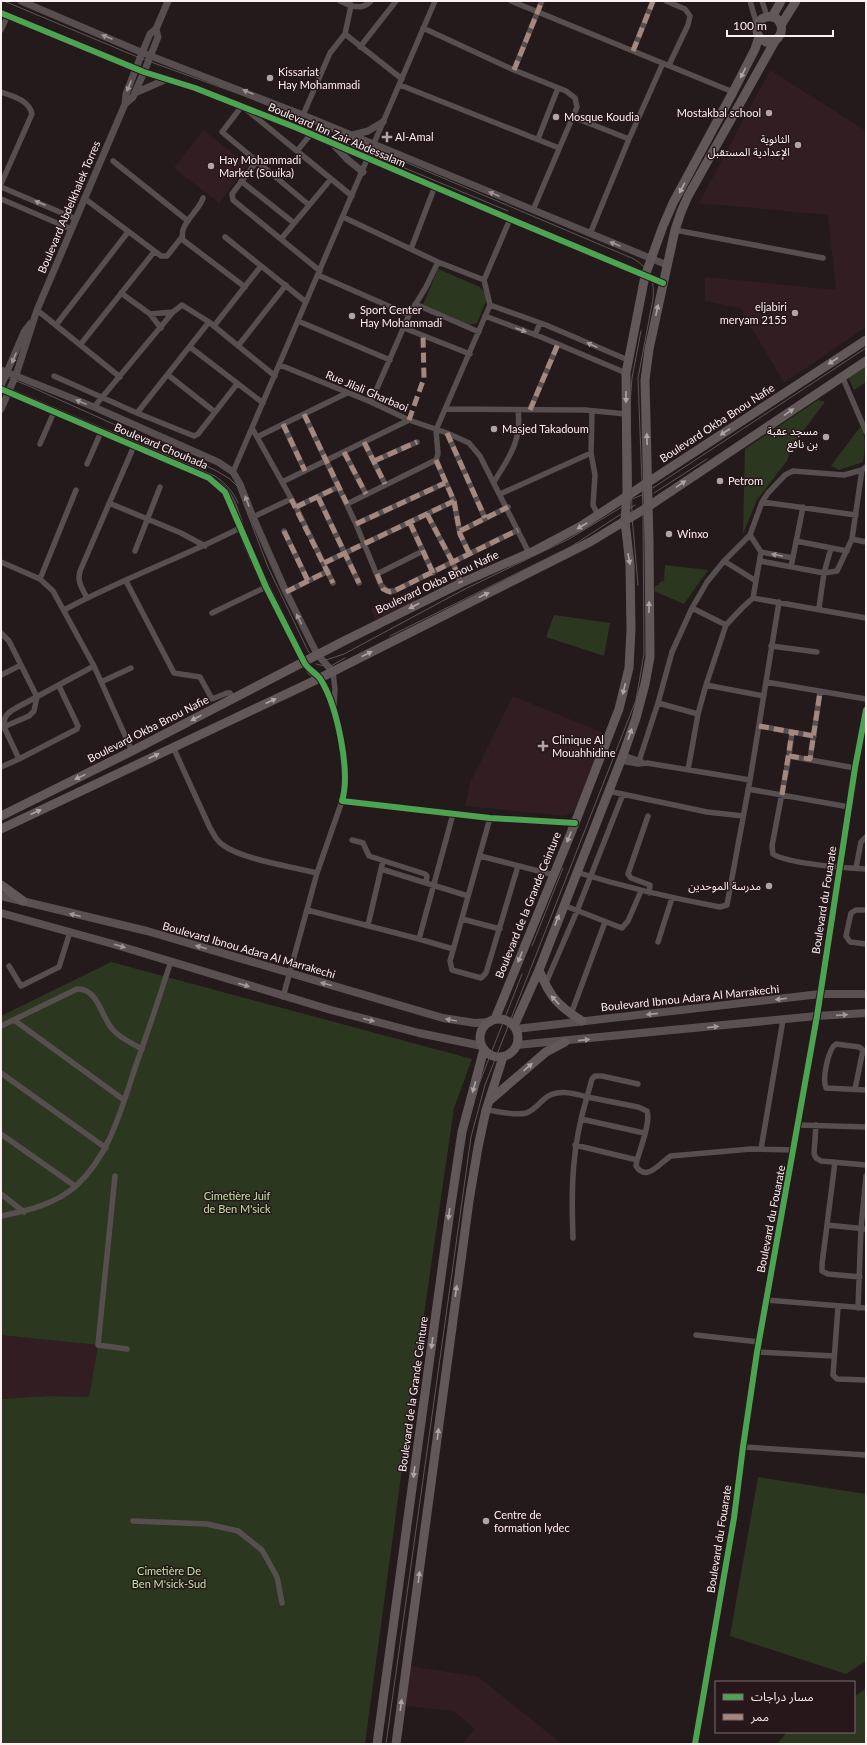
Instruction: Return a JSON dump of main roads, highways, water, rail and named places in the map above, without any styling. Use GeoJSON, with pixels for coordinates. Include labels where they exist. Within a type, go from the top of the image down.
{"type":"FeatureCollection","features":[{"type":"Feature","properties":{"kind":"main road"},"geometry":{"type":"LineString","coordinates":[[775,41],[766,42],[759,37],[756,29],[757,24],[763,18],[769,16],[781,1]]}},
{"type":"Feature","properties":{"kind":"main road"},"geometry":{"type":"LineString","coordinates":[[515,1027],[539,970],[563,905],[622,758],[636,718],[645,684],[650,657],[645,380],[649,349],[675,230],[680,212],[688,196],[775,41],[781,34],[781,26],[796,1]]}},
{"type":"Feature","properties":{"kind":"main road"},"geometry":{"type":"LineString","coordinates":[[769,16],[776,18],[781,26]]}},
{"type":"Feature","properties":{"kind":"main road","name":"Boulevard de la Grande Ceinture"},"geometry":{"type":"LineString","coordinates":[[492,1020],[554,875],[619,709],[629,668],[631,629],[630,565],[625,521],[626,373],[645,276],[650,259],[673,203],[733,92],[755,49],[759,37]]}},
{"type":"Feature","properties":{"kind":"main road","name":"Boulevard Okba Bnou Nafie"},"geometry":{"type":"LineString","coordinates":[[1,816],[132,751],[214,704],[234,699],[317,654],[461,583],[530,553],[582,526],[866,340]]}},
{"type":"Feature","properties":{"kind":"main road"},"geometry":{"type":"LineString","coordinates":[[1,829],[333,672],[590,542],[648,506],[866,361]]}},
{"type":"Feature","properties":{"kind":"main road"},"geometry":{"type":"LineString","coordinates":[[647,460],[653,467],[667,470]]}},
{"type":"Feature","properties":{"kind":"main road"},"geometry":{"type":"LineString","coordinates":[[1,885],[23,901]]}},
{"type":"Feature","properties":{"kind":"main road","name":"Boulevard Ibnou Adara Al Marrakechi"},"geometry":{"type":"LineString","coordinates":[[1,896],[147,931],[290,975],[443,1018],[475,1023],[492,1020]]}},
{"type":"Feature","properties":{"kind":"main road"},"geometry":{"type":"LineString","coordinates":[[1,914],[171,961],[283,997],[483,1048],[491,1055],[503,1057],[513,1051],[517,1045],[518,1037],[515,1027],[505,1020],[492,1020],[482,1029],[480,1035],[483,1048]]}},
{"type":"Feature","properties":{"kind":"main road"},"geometry":{"type":"LineString","coordinates":[[539,970],[545,985],[554,1000],[582,1021]]}},
{"type":"Feature","properties":{"kind":"main road","name":"Boulevard Ibnou Adara Al Marrakechi"},"geometry":{"type":"LineString","coordinates":[[515,1027],[582,1021],[820,994],[866,994]]}},
{"type":"Feature","properties":{"kind":"main road"},"geometry":{"type":"LineString","coordinates":[[517,1045],[565,1042],[817,1016],[866,1013]]}},
{"type":"Feature","properties":{"kind":"main road"},"geometry":{"type":"LineString","coordinates":[[487,1106],[546,1052],[565,1042]]}},
{"type":"Feature","properties":{"kind":"main road","name":"Boulevard de la Grande Ceinture"},"geometry":{"type":"LineString","coordinates":[[377,1744],[462,1132],[483,1048]]}},
{"type":"Feature","properties":{"kind":"main road"},"geometry":{"type":"LineString","coordinates":[[396,1744],[461,1259],[478,1147],[487,1106],[503,1057]]}},
{"type":"Feature","properties":{"kind":"tram line"},"geometry":{"type":"LineString","coordinates":[[4,1],[140,58],[242,95],[351,139],[634,259],[648,271],[652,281],[653,299],[638,378],[643,510],[644,654],[636,700],[485,1085],[471,1137],[386,1744]]}},
{"type":"Feature","properties":{"kind":"tram line"},"geometry":{"type":"LineString","coordinates":[[313,130],[508,211]]}},
{"type":"Feature","properties":{"kind":"tram line"},"geometry":{"type":"LineString","coordinates":[[638,585],[632,516],[630,403],[632,378],[641,331]]}},
{"type":"Feature","properties":{"kind":"tram line"},"geometry":{"type":"LineString","coordinates":[[1,375],[29,386],[215,470],[230,479],[237,486],[268,567],[308,651],[316,659],[323,661],[344,654],[463,590],[569,539],[625,505],[632,499],[642,495],[866,348]]}},
{"type":"Feature","properties":{"kind":"tram line"},"geometry":{"type":"LineString","coordinates":[[1,385],[215,476],[229,488],[238,503]]}},
{"type":"Feature","properties":{"kind":"tram line"},"geometry":{"type":"LineString","coordinates":[[654,493],[707,459]]}},
{"type":"Feature","properties":{"kind":"tram line"},"geometry":{"type":"LineString","coordinates":[[390,636],[572,546],[635,505]]}},
{"type":"Feature","properties":{"kind":"tram line"},"geometry":{"type":"LineString","coordinates":[[316,664],[329,667],[345,658]]}},
{"type":"Feature","properties":{"kind":"tram line"},"geometry":{"type":"LineString","coordinates":[[532,946],[563,868]]}},
{"type":"Feature","properties":{"kind":"tram line"},"geometry":{"type":"LineString","coordinates":[[458,1181],[464,1137],[479,1084],[522,974]]}},
{"type":"Feature","properties":{"kind":"place","name":"Kissariat Hay Mohammadi"},"geometry":{"type":"Point","coordinates":[270,78]}},
{"type":"Feature","properties":{"kind":"place","name":"Mostakbal school"},"geometry":{"type":"Point","coordinates":[769,113]}},
{"type":"Feature","properties":{"kind":"place","name":"Mosque Koudia"},"geometry":{"type":"Point","coordinates":[556,117]}},
{"type":"Feature","properties":{"kind":"place","name":"Al-Amal"},"geometry":{"type":"Point","coordinates":[387,137]}},
{"type":"Feature","properties":{"kind":"place","name":"الثانوية الإعدادية المستقبل"},"geometry":{"type":"Point","coordinates":[798,145]}},
{"type":"Feature","properties":{"kind":"place","name":"Hay Mohammadi Market (Souika)"},"geometry":{"type":"Point","coordinates":[211,166]}},
{"type":"Feature","properties":{"kind":"place","name":"eljabiri meryam 2155"},"geometry":{"type":"Point","coordinates":[795,313]}},
{"type":"Feature","properties":{"kind":"place","name":"Sport Center Hay Mohammadi"},"geometry":{"type":"Point","coordinates":[352,316]}},
{"type":"Feature","properties":{"kind":"place","name":"Masjed Takadoum"},"geometry":{"type":"Point","coordinates":[494,429]}},
{"type":"Feature","properties":{"kind":"place","name":"مسجد عقبة بن نافع"},"geometry":{"type":"Point","coordinates":[826,437]}},
{"type":"Feature","properties":{"kind":"place","name":"Petrom"},"geometry":{"type":"Point","coordinates":[720,481]}},
{"type":"Feature","properties":{"kind":"place","name":"Winxo"},"geometry":{"type":"Point","coordinates":[669,534]}},
{"type":"Feature","properties":{"kind":"place","name":"Clinique Al Mouahhidine"},"geometry":{"type":"Point","coordinates":[543,746]}},
{"type":"Feature","properties":{"kind":"place","name":"مدرسة الموحدين"},"geometry":{"type":"Point","coordinates":[769,886]}},
{"type":"Feature","properties":{"kind":"place","name":"Centre de formation lydec"},"geometry":{"type":"Point","coordinates":[486,1521]}},
{"type":"Feature","properties":{"kind":"park label","name":"Cimetière Juif de Ben M'sick"},"geometry":{"type":"Point","coordinates":[237,1202]}},
{"type":"Feature","properties":{"kind":"park label","name":"Cimetière De Ben M'sick-Sud"},"geometry":{"type":"Point","coordinates":[169,1577]}}]}
